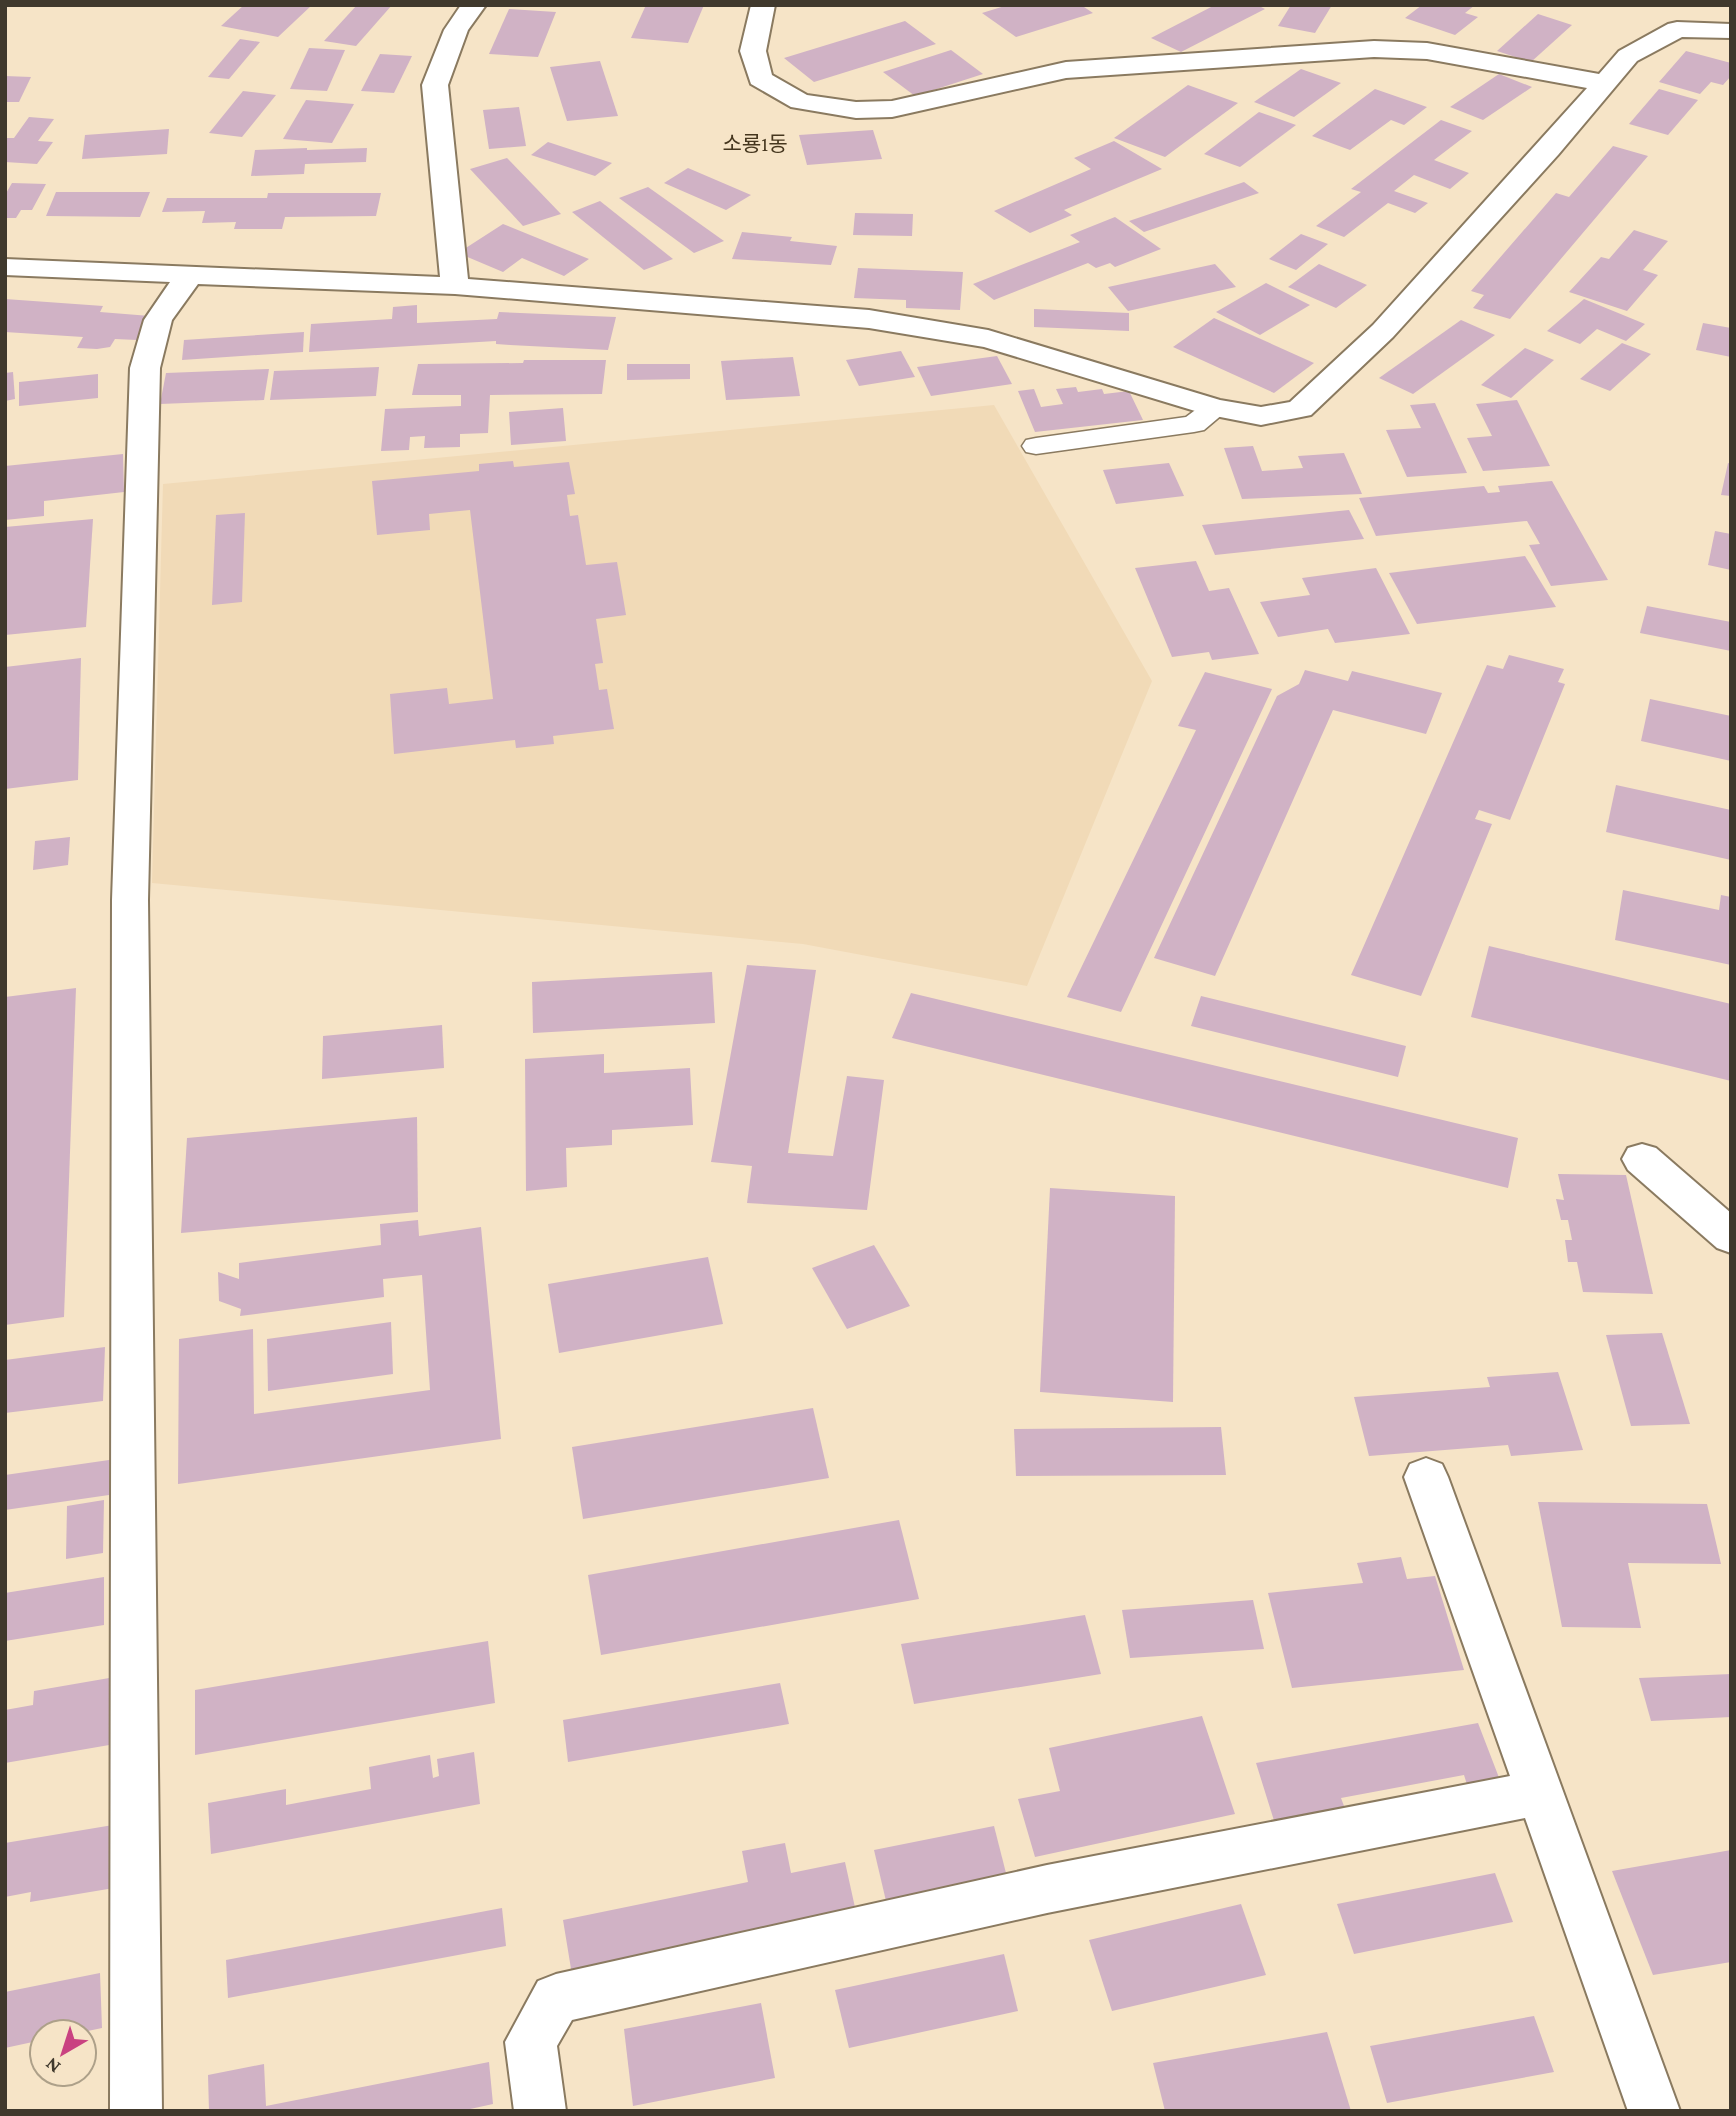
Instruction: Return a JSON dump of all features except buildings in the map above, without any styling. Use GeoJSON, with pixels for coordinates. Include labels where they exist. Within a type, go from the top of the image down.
{"type":"FeatureCollection","features":[{"type":"Feature","properties":{"kind":"street"},"geometry":{"type":"LineString","coordinates":[[455,286],[435,85],[456,30],[474,5]]}},
{"type":"Feature","properties":{"kind":"street"},"geometry":{"type":"LineString","coordinates":[[763,5],[754,51],[760,79],[800,102],[856,110],[892,109],[1066,70],[1374,49],[1427,51],[1605,83]]}},
{"type":"Feature","properties":{"kind":"street"},"geometry":{"type":"LineString","coordinates":[[5,267],[455,286],[869,319],[988,339],[1216,408],[1261,416],[1300,409],[1383,331],[1549,149],[1628,56],[1677,29],[1731,31]]}},
{"type":"Feature","properties":{"kind":"street"},"geometry":{"type":"LineString","coordinates":[[136,2111],[130,900],[145,368],[158,320],[189,276]]}},
{"type":"Feature","properties":{"kind":"street"},"geometry":{"type":"LineString","coordinates":[[1642,1159],[1725,1217]]}},
{"type":"Feature","properties":{"kind":"street"},"geometry":{"type":"LineString","coordinates":[[1426,1477],[1654,2111]]}},
{"type":"Feature","properties":{"kind":"street"},"geometry":{"type":"LineString","coordinates":[[540,2111],[531,2042],[556,1999],[1047,1889],[1540,1793]]}},
{"type":"Feature","properties":{"kind":"lane"},"geometry":{"type":"LineString","coordinates":[[1036,446],[1194,424],[1216,408]]}},
{"type":"Feature","properties":{"kind":"shaded area"},"geometry":{"type":"Polygon","coordinates":[[[994,405],[1152,681],[1027,986],[803,944],[152,883],[163,484],[994,405]]]}},
{"type":"Feature","properties":{"kind":"district","name":"소룡1동"},"geometry":{"type":"Point","coordinates":[755,144]}}]}
